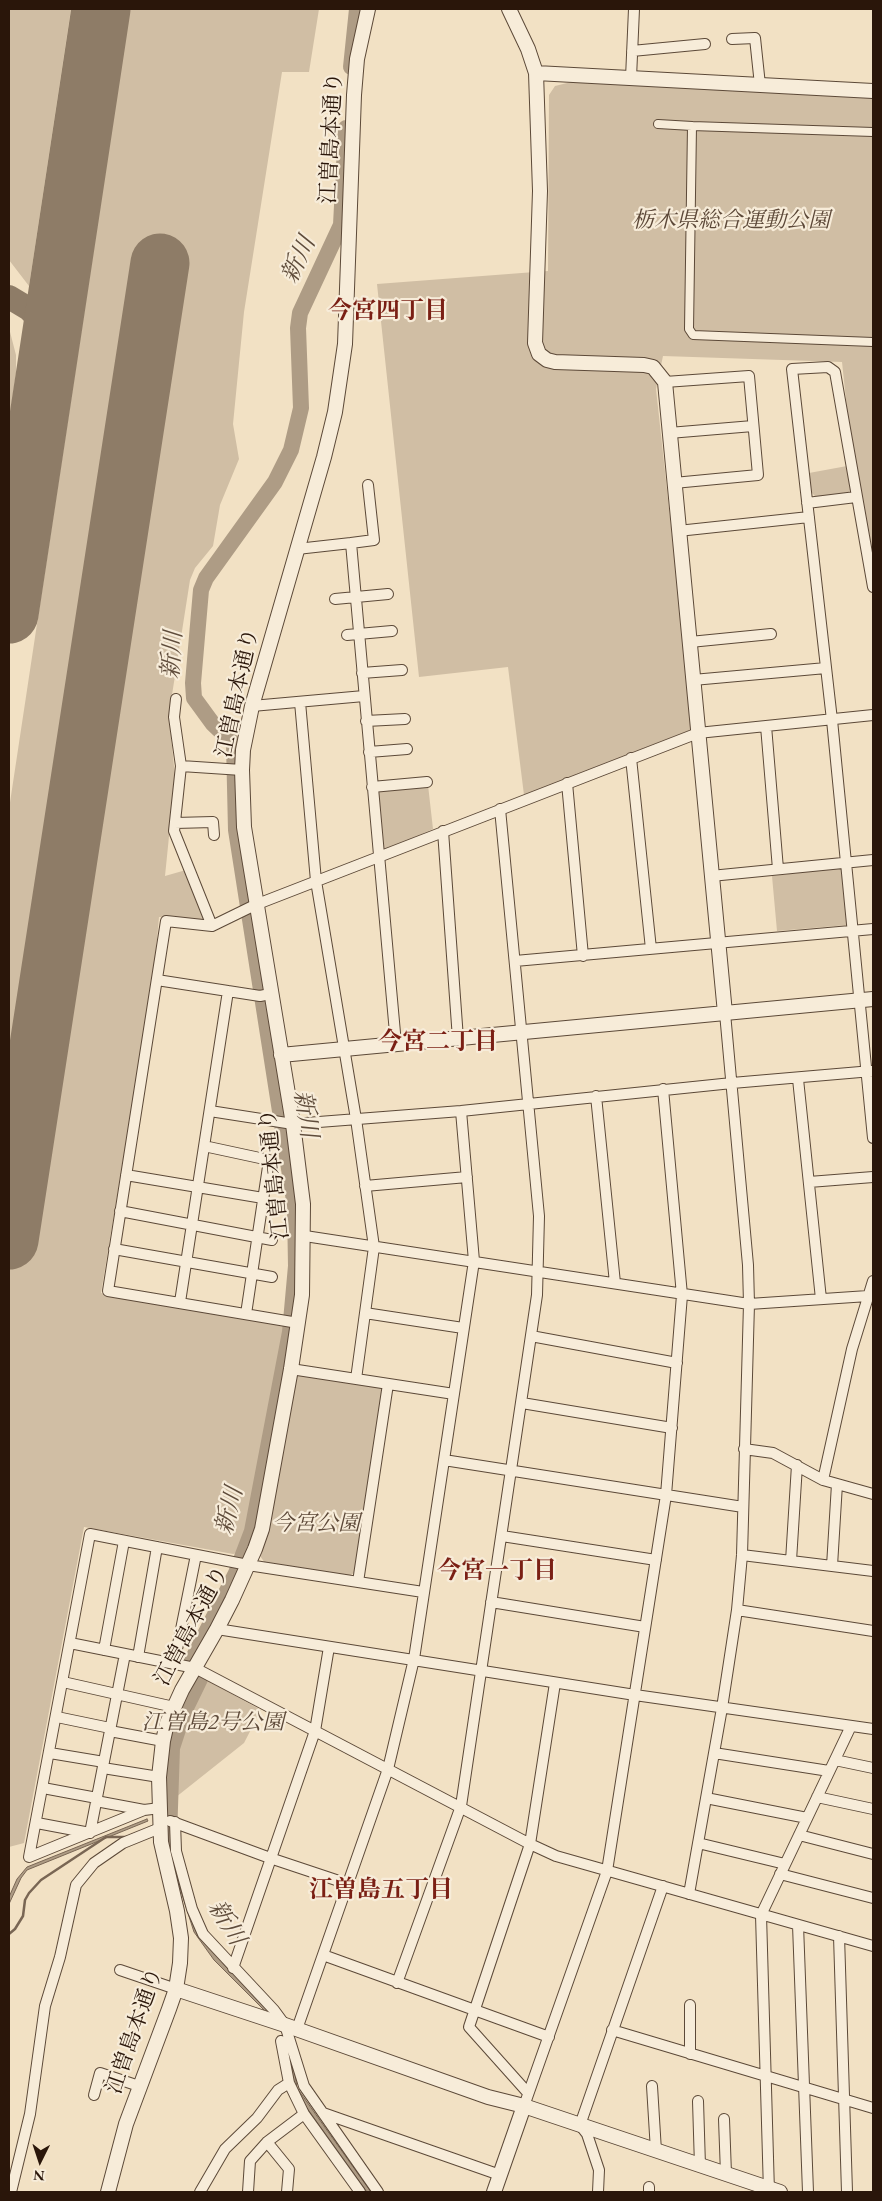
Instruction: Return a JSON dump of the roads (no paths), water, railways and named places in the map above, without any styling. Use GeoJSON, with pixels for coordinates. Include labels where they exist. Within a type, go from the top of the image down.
{"type":"FeatureCollection","features":[{"type":"Feature","properties":{"kind":"street","name":"江曽島本通り"},"geometry":{"type":"LineString","coordinates":[[108,2192],[126,2124],[176,1989],[180,1963],[181,1938],[174,1894],[164,1859],[160,1818],[159,1777],[163,1741],[174,1707],[218,1629],[248,1565],[264,1519],[291,1369],[302,1295],[303,1204],[292,1124],[255,905],[244,827],[243,750],[252,706],[324,457],[341,377],[348,284],[354,95],[357,58],[368,9]]}},
{"type":"Feature","properties":{"kind":"street"},"geometry":{"type":"LineString","coordinates":[[509,9],[528,49],[536,73],[540,191],[535,344],[539,354],[547,360],[555,362],[644,365],[653,367],[665,382],[694,680],[732,1083],[747,1255],[749,1304],[742,1554],[737,1610],[690,1894]]}},
{"type":"Feature","properties":{"kind":"street"},"geometry":{"type":"LineString","coordinates":[[631,78],[635,9]]}},
{"type":"Feature","properties":{"kind":"street"},"geometry":{"type":"LineString","coordinates":[[732,39],[755,38],[760,85]]}},
{"type":"Feature","properties":{"kind":"street"},"geometry":{"type":"LineString","coordinates":[[632,51],[705,44]]}},
{"type":"Feature","properties":{"kind":"street"},"geometry":{"type":"LineString","coordinates":[[536,73],[873,91]]}},
{"type":"Feature","properties":{"kind":"street"},"geometry":{"type":"LineString","coordinates":[[658,124],[873,132]]}},
{"type":"Feature","properties":{"kind":"street"},"geometry":{"type":"LineString","coordinates":[[692,126],[689,328],[693,335],[873,342]]}},
{"type":"Feature","properties":{"kind":"street"},"geometry":{"type":"LineString","coordinates":[[873,586],[835,372],[828,367],[792,369],[832,720],[858,1000],[870,1071],[873,1138]]}},
{"type":"Feature","properties":{"kind":"street"},"geometry":{"type":"LineString","coordinates":[[665,382],[749,376],[758,475],[674,483]]}},
{"type":"Feature","properties":{"kind":"street"},"geometry":{"type":"LineString","coordinates":[[669,433],[753,426]]}},
{"type":"Feature","properties":{"kind":"street"},"geometry":{"type":"LineString","coordinates":[[297,549],[374,540],[368,485]]}},
{"type":"Feature","properties":{"kind":"street"},"geometry":{"type":"LineString","coordinates":[[807,503],[856,496]]}},
{"type":"Feature","properties":{"kind":"street"},"geometry":{"type":"LineString","coordinates":[[678,531],[809,517]]}},
{"type":"Feature","properties":{"kind":"street"},"geometry":{"type":"LineString","coordinates":[[351,543],[396,1044]]}},
{"type":"Feature","properties":{"kind":"street"},"geometry":{"type":"LineString","coordinates":[[335,599],[388,594]]}},
{"type":"Feature","properties":{"kind":"street"},"geometry":{"type":"LineString","coordinates":[[347,635],[392,631]]}},
{"type":"Feature","properties":{"kind":"street"},"geometry":{"type":"LineString","coordinates":[[690,642],[771,634]]}},
{"type":"Feature","properties":{"kind":"street"},"geometry":{"type":"LineString","coordinates":[[694,680],[826,668]]}},
{"type":"Feature","properties":{"kind":"street"},"geometry":{"type":"LineString","coordinates":[[362,673],[402,670]]}},
{"type":"Feature","properties":{"kind":"street"},"geometry":{"type":"LineString","coordinates":[[252,706],[364,696]]}},
{"type":"Feature","properties":{"kind":"street"},"geometry":{"type":"LineString","coordinates":[[176,699],[174,717],[181,766],[174,831],[212,926]]}},
{"type":"Feature","properties":{"kind":"street"},"geometry":{"type":"LineString","coordinates":[[300,702],[316,881],[356,1119],[374,1247],[356,1379]]}},
{"type":"Feature","properties":{"kind":"street"},"geometry":{"type":"LineString","coordinates":[[298,1323],[108,1291],[166,921],[212,926],[255,905],[698,733],[873,715]]}},
{"type":"Feature","properties":{"kind":"street"},"geometry":{"type":"LineString","coordinates":[[366,721],[405,719]]}},
{"type":"Feature","properties":{"kind":"street"},"geometry":{"type":"LineString","coordinates":[[766,726],[778,869]]}},
{"type":"Feature","properties":{"kind":"street"},"geometry":{"type":"LineString","coordinates":[[369,752],[406,749]]}},
{"type":"Feature","properties":{"kind":"street"},"geometry":{"type":"LineString","coordinates":[[631,758],[651,949]]}},
{"type":"Feature","properties":{"kind":"street"},"geometry":{"type":"LineString","coordinates":[[181,766],[242,770]]}},
{"type":"Feature","properties":{"kind":"street"},"geometry":{"type":"LineString","coordinates":[[372,788],[427,782]]}},
{"type":"Feature","properties":{"kind":"street"},"geometry":{"type":"LineString","coordinates":[[566,783],[583,956]]}},
{"type":"Feature","properties":{"kind":"street"},"geometry":{"type":"LineString","coordinates":[[397,1983],[460,1806],[532,1336],[539,1272],[539,1216],[500,809]]}},
{"type":"Feature","properties":{"kind":"street"},"geometry":{"type":"LineString","coordinates":[[175,823],[213,822],[214,835]]}},
{"type":"Feature","properties":{"kind":"street"},"geometry":{"type":"LineString","coordinates":[[444,831],[458,1039]]}},
{"type":"Feature","properties":{"kind":"street"},"geometry":{"type":"LineString","coordinates":[[711,876],[873,860]]}},
{"type":"Feature","properties":{"kind":"street"},"geometry":{"type":"LineString","coordinates":[[515,961],[873,929]]}},
{"type":"Feature","properties":{"kind":"street"},"geometry":{"type":"LineString","coordinates":[[157,980],[260,996],[270,994]]}},
{"type":"Feature","properties":{"kind":"street"},"geometry":{"type":"LineString","coordinates":[[180,1302],[228,991]]}},
{"type":"Feature","properties":{"kind":"street"},"geometry":{"type":"LineString","coordinates":[[281,1055],[873,999]]}},
{"type":"Feature","properties":{"kind":"street"},"geometry":{"type":"LineString","coordinates":[[210,1111],[292,1124],[461,1111],[664,1089],[870,1071]]}},
{"type":"Feature","properties":{"kind":"street"},"geometry":{"type":"LineString","coordinates":[[798,1078],[821,1299]]}},
{"type":"Feature","properties":{"kind":"street"},"geometry":{"type":"LineString","coordinates":[[494,2192],[607,1871],[656,1560],[666,1495],[682,1295],[664,1089]]}},
{"type":"Feature","properties":{"kind":"street"},"geometry":{"type":"LineString","coordinates":[[596,1096],[615,1283]]}},
{"type":"Feature","properties":{"kind":"street"},"geometry":{"type":"LineString","coordinates":[[291,2027],[322,1955],[388,1769],[414,1659],[474,1261],[461,1111]]}},
{"type":"Feature","properties":{"kind":"street"},"geometry":{"type":"LineString","coordinates":[[204,1146],[269,1160],[246,1314]]}},
{"type":"Feature","properties":{"kind":"street"},"geometry":{"type":"LineString","coordinates":[[126,1175],[263,1198]]}},
{"type":"Feature","properties":{"kind":"street"},"geometry":{"type":"LineString","coordinates":[[365,1186],[467,1177]]}},
{"type":"Feature","properties":{"kind":"street"},"geometry":{"type":"LineString","coordinates":[[809,1182],[873,1177]]}},
{"type":"Feature","properties":{"kind":"street"},"geometry":{"type":"LineString","coordinates":[[120,1211],[272,1240]]}},
{"type":"Feature","properties":{"kind":"street"},"geometry":{"type":"LineString","coordinates":[[304,1236],[749,1304],[868,1296]]}},
{"type":"Feature","properties":{"kind":"street"},"geometry":{"type":"LineString","coordinates":[[114,1249],[272,1277]]}},
{"type":"Feature","properties":{"kind":"street"},"geometry":{"type":"LineString","coordinates":[[823,1480],[852,1349],[873,1281]]}},
{"type":"Feature","properties":{"kind":"street"},"geometry":{"type":"LineString","coordinates":[[365,1313],[464,1328]]}},
{"type":"Feature","properties":{"kind":"street"},"geometry":{"type":"LineString","coordinates":[[532,1336],[677,1363]]}},
{"type":"Feature","properties":{"kind":"street"},"geometry":{"type":"LineString","coordinates":[[291,1369],[454,1394]]}},
{"type":"Feature","properties":{"kind":"street"},"geometry":{"type":"LineString","coordinates":[[358,1582],[388,1384]]}},
{"type":"Feature","properties":{"kind":"street"},"geometry":{"type":"LineString","coordinates":[[522,1403],[672,1428]]}},
{"type":"Feature","properties":{"kind":"street"},"geometry":{"type":"LineString","coordinates":[[744,1449],[773,1453],[823,1480],[873,1494]]}},
{"type":"Feature","properties":{"kind":"street"},"geometry":{"type":"LineString","coordinates":[[444,1460],[742,1507]]}},
{"type":"Feature","properties":{"kind":"street"},"geometry":{"type":"LineString","coordinates":[[791,1561],[797,1465]]}},
{"type":"Feature","properties":{"kind":"street"},"geometry":{"type":"LineString","coordinates":[[832,1566],[837,1484]]}},
{"type":"Feature","properties":{"kind":"street"},"geometry":{"type":"LineString","coordinates":[[144,1810],[29,1857],[37,1823],[90,1534],[248,1565],[423,1592]]}},
{"type":"Feature","properties":{"kind":"street"},"geometry":{"type":"LineString","coordinates":[[502,1536],[656,1560]]}},
{"type":"Feature","properties":{"kind":"street"},"geometry":{"type":"LineString","coordinates":[[104,1650],[124,1541]]}},
{"type":"Feature","properties":{"kind":"street"},"geometry":{"type":"LineString","coordinates":[[138,1657],[157,1547]]}},
{"type":"Feature","properties":{"kind":"street"},"geometry":{"type":"LineString","coordinates":[[742,1554],[873,1571]]}},
{"type":"Feature","properties":{"kind":"street"},"geometry":{"type":"LineString","coordinates":[[174,1664],[196,1555]]}},
{"type":"Feature","properties":{"kind":"street"},"geometry":{"type":"LineString","coordinates":[[491,1602],[645,1627]]}},
{"type":"Feature","properties":{"kind":"street"},"geometry":{"type":"LineString","coordinates":[[737,1610],[873,1631]]}},
{"type":"Feature","properties":{"kind":"street"},"geometry":{"type":"LineString","coordinates":[[218,1629],[555,1683],[873,1729]]}},
{"type":"Feature","properties":{"kind":"street"},"geometry":{"type":"LineString","coordinates":[[70,1643],[195,1668],[556,1856],[798,1925],[872,1943]]}},
{"type":"Feature","properties":{"kind":"street"},"geometry":{"type":"LineString","coordinates":[[233,1968],[315,1732],[329,1647]]}},
{"type":"Feature","properties":{"kind":"street"},"geometry":{"type":"LineString","coordinates":[[90,1833],[125,1654]]}},
{"type":"Feature","properties":{"kind":"street"},"geometry":{"type":"LineString","coordinates":[[63,1682],[174,1707]]}},
{"type":"Feature","properties":{"kind":"street"},"geometry":{"type":"LineString","coordinates":[[528,2092],[469,2027],[473,2010],[530,1844],[555,1683]]}},
{"type":"Feature","properties":{"kind":"street"},"geometry":{"type":"LineString","coordinates":[[57,1717],[163,1741]]}},
{"type":"Feature","properties":{"kind":"street"},"geometry":{"type":"LineString","coordinates":[[120,1970],[291,2027],[445,2083],[524,2106],[773,2191],[766,2076],[761,1914],[851,1726]]}},
{"type":"Feature","properties":{"kind":"street"},"geometry":{"type":"LineString","coordinates":[[714,1752],[830,1771]]}},
{"type":"Feature","properties":{"kind":"street"},"geometry":{"type":"LineString","coordinates":[[50,1753],[159,1777]]}},
{"type":"Feature","properties":{"kind":"street"},"geometry":{"type":"LineString","coordinates":[[835,1760],[873,1768]]}},
{"type":"Feature","properties":{"kind":"street"},"geometry":{"type":"LineString","coordinates":[[43,1788],[144,1810],[160,1818],[270,1858],[348,1884]]}},
{"type":"Feature","properties":{"kind":"street"},"geometry":{"type":"LineString","coordinates":[[817,1797],[873,1809]]}},
{"type":"Feature","properties":{"kind":"street"},"geometry":{"type":"LineString","coordinates":[[706,1798],[807,1818]]}},
{"type":"Feature","properties":{"kind":"street"},"geometry":{"type":"LineString","coordinates":[[11,2192],[30,2114],[45,2006],[60,1958],[76,1885],[94,1863],[160,1818]]}},
{"type":"Feature","properties":{"kind":"street"},"geometry":{"type":"LineString","coordinates":[[175,1822],[176,1851],[192,1909],[203,1934],[233,1968],[291,2027],[304,2086],[378,2192]]}},
{"type":"Feature","properties":{"kind":"street"},"geometry":{"type":"LineString","coordinates":[[37,1823],[90,1833]]}},
{"type":"Feature","properties":{"kind":"street"},"geometry":{"type":"LineString","coordinates":[[799,1835],[873,1854]]}},
{"type":"Feature","properties":{"kind":"street"},"geometry":{"type":"LineString","coordinates":[[698,1843],[785,1864]]}},
{"type":"Feature","properties":{"kind":"street"},"geometry":{"type":"LineString","coordinates":[[780,1874],[873,1898]]}},
{"type":"Feature","properties":{"kind":"street"},"geometry":{"type":"LineString","coordinates":[[580,2125],[663,1886]]}},
{"type":"Feature","properties":{"kind":"street"},"geometry":{"type":"LineString","coordinates":[[798,1925],[808,2192]]}},
{"type":"Feature","properties":{"kind":"street"},"geometry":{"type":"LineString","coordinates":[[839,1936],[847,2192]]}},
{"type":"Feature","properties":{"kind":"street"},"geometry":{"type":"LineString","coordinates":[[322,1955],[549,2037]]}},
{"type":"Feature","properties":{"kind":"street"},"geometry":{"type":"LineString","coordinates":[[690,2005],[690,2054]]}},
{"type":"Feature","properties":{"kind":"street"},"geometry":{"type":"LineString","coordinates":[[612,2030],[873,2108]]}},
{"type":"Feature","properties":{"kind":"street"},"geometry":{"type":"LineString","coordinates":[[281,2041],[289,2083],[304,2114],[360,2192]]}},
{"type":"Feature","properties":{"kind":"street"},"geometry":{"type":"LineString","coordinates":[[94,2095],[100,2073],[140,2086]]}},
{"type":"Feature","properties":{"kind":"street"},"geometry":{"type":"LineString","coordinates":[[200,2192],[226,2149],[257,2118],[278,2090],[289,2083]]}},
{"type":"Feature","properties":{"kind":"street"},"geometry":{"type":"LineString","coordinates":[[652,2086],[656,2151]]}},
{"type":"Feature","properties":{"kind":"street"},"geometry":{"type":"LineString","coordinates":[[698,2101],[700,2166]]}},
{"type":"Feature","properties":{"kind":"street"},"geometry":{"type":"LineString","coordinates":[[323,2113],[500,2175]]}},
{"type":"Feature","properties":{"kind":"street"},"geometry":{"type":"LineString","coordinates":[[248,2192],[250,2162],[267,2142],[304,2114]]}},
{"type":"Feature","properties":{"kind":"street"},"geometry":{"type":"LineString","coordinates":[[724,2119],[726,2174]]}},
{"type":"Feature","properties":{"kind":"street"},"geometry":{"type":"LineString","coordinates":[[580,2125],[587,2134],[599,2170],[598,2192]]}},
{"type":"Feature","properties":{"kind":"street"},"geometry":{"type":"LineString","coordinates":[[267,2142],[289,2170],[287,2192]]}},
{"type":"Feature","properties":{"kind":"waterway","name":"新川"},"geometry":{"type":"LineString","coordinates":[[351,67],[357,9]]}},
{"type":"Feature","properties":{"kind":"waterway","name":"新川"},"geometry":{"type":"LineString","coordinates":[[169,1837],[172,1748],[183,1714],[200,1679],[189,1666],[236,1573],[252,1531],[290,1332],[296,1266],[295,1207],[236,830],[234,744],[213,724],[194,698],[193,683],[201,590],[206,578],[275,482],[291,450],[301,408],[298,328],[300,313],[341,225],[346,128]]}},
{"type":"Feature","properties":{"kind":"waterway"},"geometry":{"type":"LineString","coordinates":[[9,1934],[15,1929],[23,1916],[25,1900],[29,1893],[41,1880],[106,1837],[127,1837]]}},
{"type":"Feature","properties":{"kind":"district","name":"今宮四丁目"},"geometry":{"type":"Point","coordinates":[388,311]}},
{"type":"Feature","properties":{"kind":"district","name":"今宮二丁目"},"geometry":{"type":"Point","coordinates":[438,1042]}},
{"type":"Feature","properties":{"kind":"district","name":"今宮一丁目"},"geometry":{"type":"Point","coordinates":[497,1571]}},
{"type":"Feature","properties":{"kind":"district","name":"江曽島五丁目"},"geometry":{"type":"Point","coordinates":[381,1890]}},
{"type":"Feature","properties":{"kind":"park label","name":"栃木県総合運動公園"},"geometry":{"type":"Point","coordinates":[731,221]}},
{"type":"Feature","properties":{"kind":"park label","name":"今宮公園"},"geometry":{"type":"Point","coordinates":[316,1524]}},
{"type":"Feature","properties":{"kind":"park label","name":"江曽島2号公園"},"geometry":{"type":"Point","coordinates":[213,1723]}}]}
